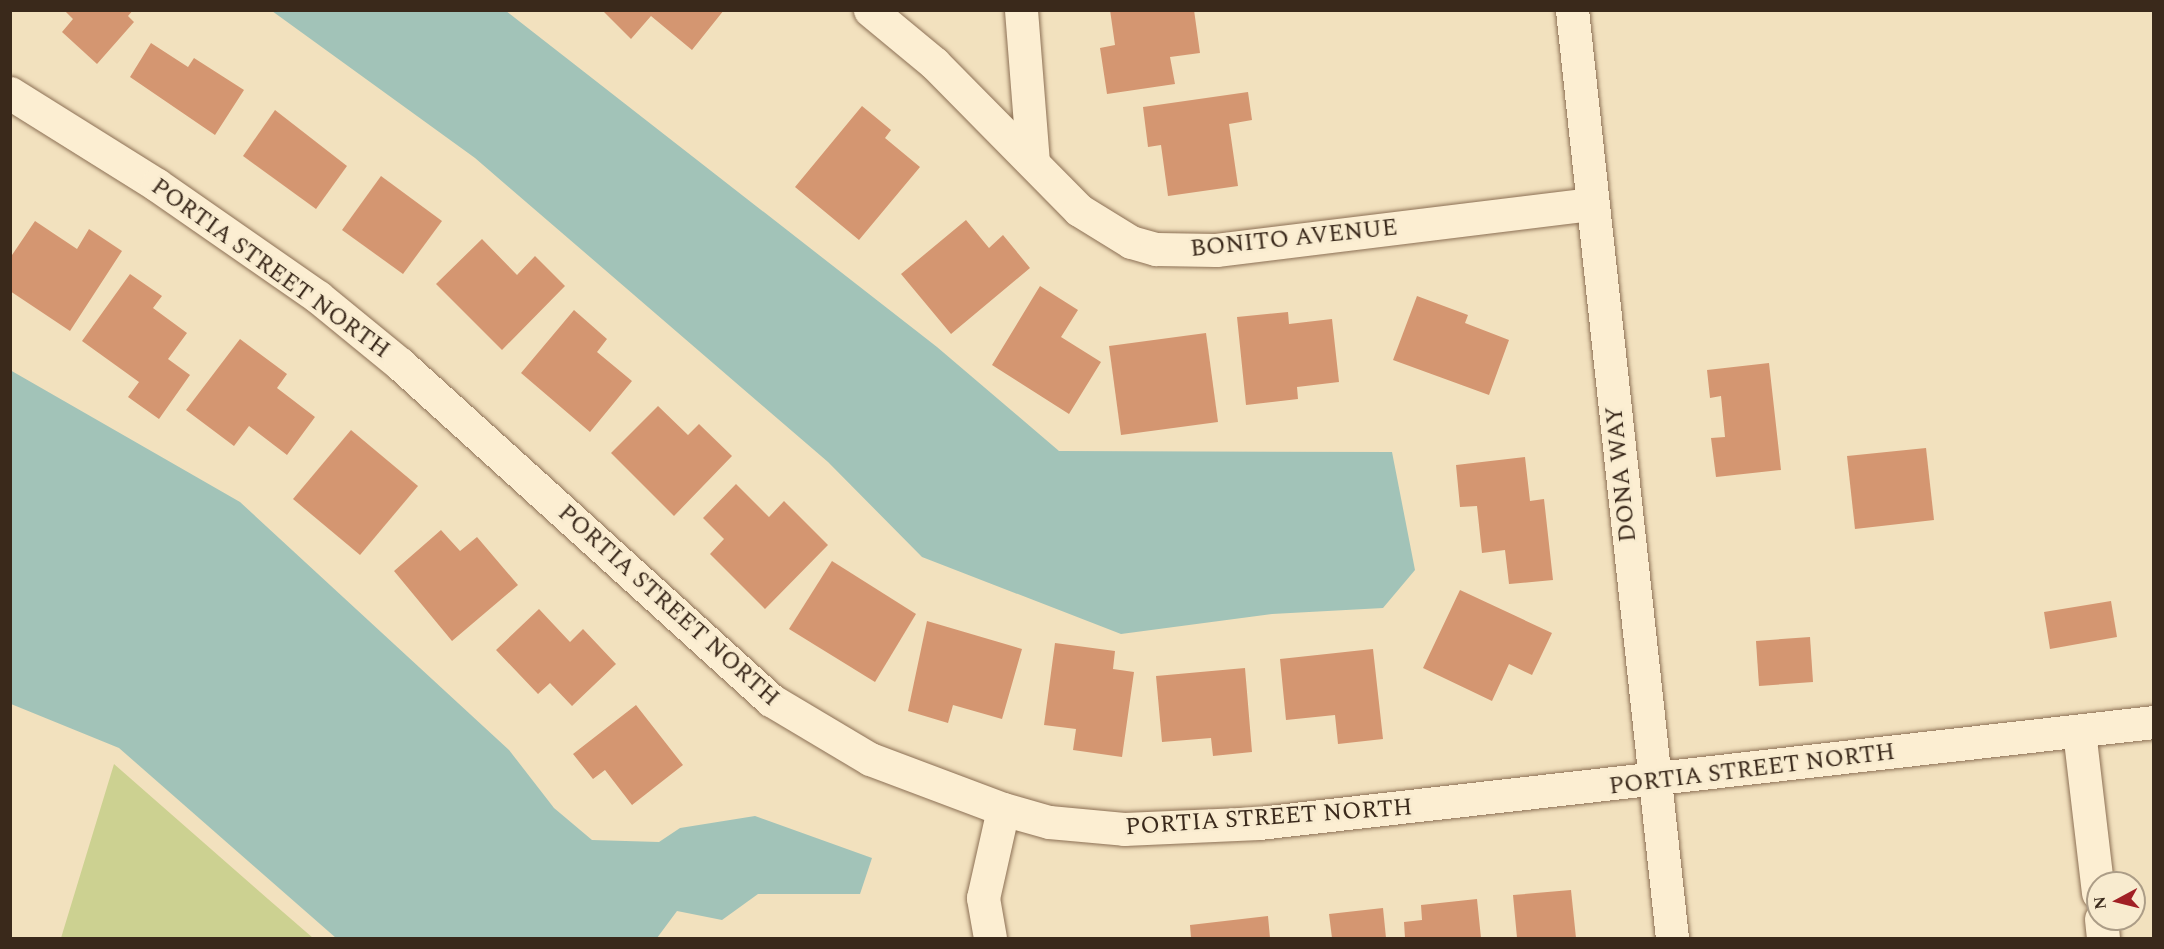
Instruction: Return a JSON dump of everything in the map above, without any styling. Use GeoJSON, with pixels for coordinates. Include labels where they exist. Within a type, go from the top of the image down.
{"type":"FeatureCollection","features":[{"type":"Feature","properties":{"kind":"street","name":"BONITO AVENUE"},"geometry":{"type":"LineString","coordinates":[[870,10],[934,63],[1102,227],[1131,242],[1186,252],[1592,204]]}},
{"type":"Feature","properties":{"kind":"street"},"geometry":{"type":"LineString","coordinates":[[1021,10],[1033,162]]}},
{"type":"Feature","properties":{"kind":"street","name":"DONA WAY"},"geometry":{"type":"LineString","coordinates":[[1572,10],[1672,939]]}},
{"type":"Feature","properties":{"kind":"street","name":"PORTIA STREET NORTH"},"geometry":{"type":"LineString","coordinates":[[10,93],[157,185],[318,297],[400,364],[771,700],[870,759],[1003,809],[1089,827],[1209,826],[1656,781],[2154,722]]}},
{"type":"Feature","properties":{"kind":"street"},"geometry":{"type":"LineString","coordinates":[[2079,731],[2095,871]]}},
{"type":"Feature","properties":{"kind":"street"},"geometry":{"type":"LineString","coordinates":[[990,939],[983,898],[1003,809]]}},
{"type":"Feature","properties":{"kind":"green space"},"geometry":{"type":"Polygon","coordinates":[[[114,764],[268,899],[313,938],[61,938],[114,764]]]}},
{"type":"Feature","properties":{"kind":"water"},"geometry":{"type":"Polygon","coordinates":[[[272,11],[506,11],[937,347],[1059,451],[1392,452],[1415,570],[1383,608],[1272,614],[1121,634],[922,557],[828,462],[475,158],[272,11]]]}},
{"type":"Feature","properties":{"kind":"water"},"geometry":{"type":"Polygon","coordinates":[[[10,370],[240,502],[509,750],[554,808],[592,840],[659,842],[680,828],[755,816],[872,858],[860,894],[758,894],[722,920],[677,911],[657,938],[336,938],[119,748],[11,704],[10,370]]]}},
{"type":"Feature","properties":{"kind":"building"},"geometry":{"type":"Polygon","coordinates":[[[64,10],[133,10],[128,16],[134,22],[97,64],[62,32],[73,19],[64,10]]]}},
{"type":"Feature","properties":{"kind":"building"},"geometry":{"type":"Polygon","coordinates":[[[602,10],[724,10],[692,50],[651,16],[631,39],[602,10]]]}},
{"type":"Feature","properties":{"kind":"building"},"geometry":{"type":"Polygon","coordinates":[[[1110,10],[1194,10],[1200,53],[1170,57],[1175,84],[1107,94],[1100,48],[1115,45],[1110,10]]]}},
{"type":"Feature","properties":{"kind":"building"},"geometry":{"type":"Polygon","coordinates":[[[151,43],[188,67],[194,58],[244,90],[215,135],[130,77],[151,43]]]}},
{"type":"Feature","properties":{"kind":"building"},"geometry":{"type":"Polygon","coordinates":[[[1248,92],[1252,120],[1229,124],[1238,186],[1168,196],[1161,145],[1148,147],[1143,107],[1248,92]]]}},
{"type":"Feature","properties":{"kind":"building"},"geometry":{"type":"Polygon","coordinates":[[[862,106],[891,130],[885,138],[920,167],[859,240],[795,187],[862,106]]]}},
{"type":"Feature","properties":{"kind":"building"},"geometry":{"type":"Polygon","coordinates":[[[275,110],[347,166],[316,209],[243,156],[275,110]]]}},
{"type":"Feature","properties":{"kind":"building"},"geometry":{"type":"Polygon","coordinates":[[[381,176],[442,221],[403,274],[342,230],[381,176]]]}},
{"type":"Feature","properties":{"kind":"building"},"geometry":{"type":"Polygon","coordinates":[[[966,220],[989,248],[1003,235],[1030,268],[951,334],[901,274],[966,220]]]}},
{"type":"Feature","properties":{"kind":"building"},"geometry":{"type":"Polygon","coordinates":[[[35,221],[77,249],[89,229],[122,251],[70,331],[10,291],[10,258],[35,221]]]}},
{"type":"Feature","properties":{"kind":"building"},"geometry":{"type":"Polygon","coordinates":[[[482,239],[517,275],[535,256],[565,286],[502,350],[436,284],[482,239]]]}},
{"type":"Feature","properties":{"kind":"building"},"geometry":{"type":"Polygon","coordinates":[[[130,274],[162,296],[153,308],[187,333],[168,359],[190,375],[159,419],[128,397],[139,382],[82,341],[130,274]]]}},
{"type":"Feature","properties":{"kind":"building"},"geometry":{"type":"Polygon","coordinates":[[[1040,286],[1078,310],[1061,337],[1101,362],[1069,414],[992,365],[1040,286]]]}},
{"type":"Feature","properties":{"kind":"building"},"geometry":{"type":"Polygon","coordinates":[[[1417,296],[1468,315],[1465,323],[1509,340],[1489,395],[1393,360],[1417,296]]]}},
{"type":"Feature","properties":{"kind":"building"},"geometry":{"type":"Polygon","coordinates":[[[574,310],[607,339],[597,352],[632,381],[590,432],[521,373],[574,310]]]}},
{"type":"Feature","properties":{"kind":"building"},"geometry":{"type":"Polygon","coordinates":[[[1288,312],[1289,324],[1332,319],[1339,382],[1297,387],[1298,399],[1246,405],[1237,317],[1288,312]]]}},
{"type":"Feature","properties":{"kind":"building"},"geometry":{"type":"Polygon","coordinates":[[[1206,333],[1218,422],[1121,435],[1109,346],[1206,333]]]}},
{"type":"Feature","properties":{"kind":"building"},"geometry":{"type":"Polygon","coordinates":[[[240,339],[287,374],[277,388],[315,417],[287,455],[249,426],[234,446],[186,410],[240,339]]]}},
{"type":"Feature","properties":{"kind":"building"},"geometry":{"type":"Polygon","coordinates":[[[1769,363],[1781,470],[1716,477],[1711,438],[1725,437],[1721,396],[1710,398],[1707,370],[1769,363]]]}},
{"type":"Feature","properties":{"kind":"building"},"geometry":{"type":"Polygon","coordinates":[[[658,406],[688,435],[699,424],[732,456],[674,516],[611,453],[658,406]]]}},
{"type":"Feature","properties":{"kind":"building"},"geometry":{"type":"Polygon","coordinates":[[[351,430],[418,486],[360,555],[293,499],[351,430]]]}},
{"type":"Feature","properties":{"kind":"building"},"geometry":{"type":"Polygon","coordinates":[[[1926,448],[1934,520],[1855,529],[1847,456],[1926,448]]]}},
{"type":"Feature","properties":{"kind":"building"},"geometry":{"type":"Polygon","coordinates":[[[1525,457],[1530,501],[1544,499],[1553,580],[1509,584],[1505,550],[1482,553],[1477,506],[1460,507],[1456,465],[1525,457]]]}},
{"type":"Feature","properties":{"kind":"building"},"geometry":{"type":"Polygon","coordinates":[[[736,484],[769,517],[784,501],[828,545],[765,609],[710,554],[724,539],[703,518],[736,484]]]}},
{"type":"Feature","properties":{"kind":"building"},"geometry":{"type":"Polygon","coordinates":[[[441,530],[460,551],[477,537],[518,585],[452,641],[394,571],[441,530]]]}},
{"type":"Feature","properties":{"kind":"building"},"geometry":{"type":"Polygon","coordinates":[[[832,561],[916,614],[875,682],[789,629],[832,561]]]}},
{"type":"Feature","properties":{"kind":"building"},"geometry":{"type":"Polygon","coordinates":[[[1460,590],[1552,633],[1532,675],[1509,664],[1492,701],[1423,668],[1460,590]]]}},
{"type":"Feature","properties":{"kind":"building"},"geometry":{"type":"Polygon","coordinates":[[[2111,601],[2117,637],[2050,649],[2044,612],[2111,601]]]}},
{"type":"Feature","properties":{"kind":"building"},"geometry":{"type":"Polygon","coordinates":[[[539,609],[570,642],[583,629],[616,664],[572,706],[550,683],[538,694],[496,650],[539,609]]]}},
{"type":"Feature","properties":{"kind":"building"},"geometry":{"type":"Polygon","coordinates":[[[927,621],[1022,649],[1002,719],[953,705],[948,723],[908,711],[927,621]]]}},
{"type":"Feature","properties":{"kind":"building"},"geometry":{"type":"Polygon","coordinates":[[[1810,637],[1813,682],[1759,686],[1756,641],[1810,637]]]}},
{"type":"Feature","properties":{"kind":"building"},"geometry":{"type":"Polygon","coordinates":[[[1055,643],[1115,651],[1113,669],[1134,672],[1122,757],[1073,750],[1076,729],[1044,725],[1055,643]]]}},
{"type":"Feature","properties":{"kind":"building"},"geometry":{"type":"Polygon","coordinates":[[[1373,649],[1383,739],[1338,744],[1335,715],[1286,720],[1280,659],[1373,649]]]}},
{"type":"Feature","properties":{"kind":"building"},"geometry":{"type":"Polygon","coordinates":[[[1245,668],[1252,752],[1213,756],[1211,738],[1162,742],[1156,676],[1245,668]]]}},
{"type":"Feature","properties":{"kind":"building"},"geometry":{"type":"Polygon","coordinates":[[[636,705],[683,765],[632,805],[605,770],[593,779],[573,754],[636,705]]]}},
{"type":"Feature","properties":{"kind":"building"},"geometry":{"type":"Polygon","coordinates":[[[1571,890],[1576,938],[1517,938],[1513,895],[1571,890]]]}},
{"type":"Feature","properties":{"kind":"building"},"geometry":{"type":"Polygon","coordinates":[[[1477,899],[1481,938],[1405,938],[1404,922],[1422,920],[1421,905],[1477,899]]]}},
{"type":"Feature","properties":{"kind":"building"},"geometry":{"type":"Polygon","coordinates":[[[1383,908],[1386,938],[1332,938],[1329,914],[1383,908]]]}},
{"type":"Feature","properties":{"kind":"building"},"geometry":{"type":"Polygon","coordinates":[[[1268,916],[1270,938],[1191,938],[1190,925],[1268,916]]]}}]}
